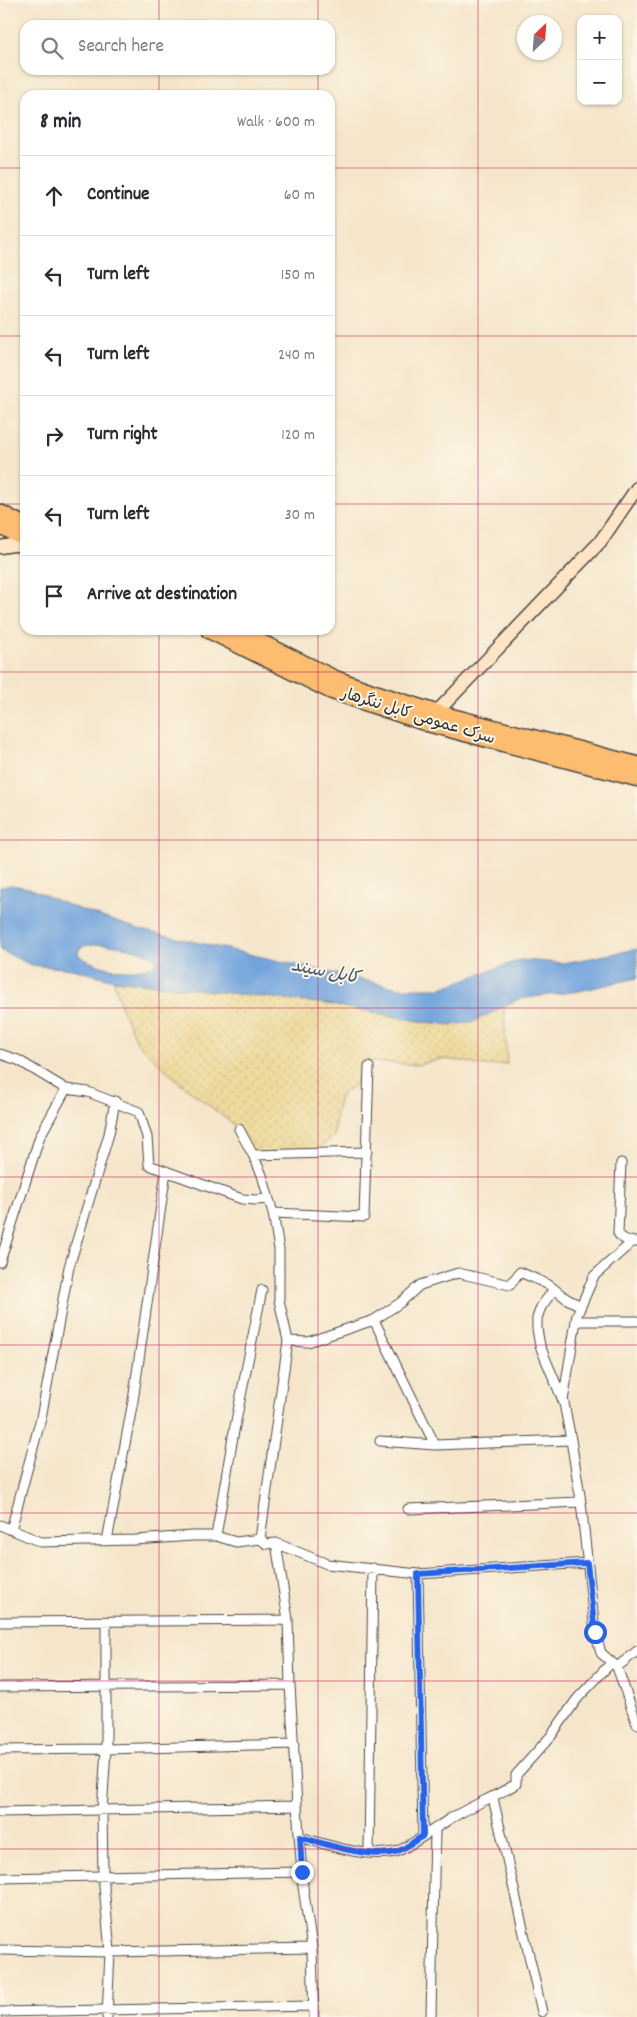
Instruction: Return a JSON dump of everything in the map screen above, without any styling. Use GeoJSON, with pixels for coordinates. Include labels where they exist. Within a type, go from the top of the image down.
{"type":"FeatureCollection","features":[{"type":"Feature","properties":{"kind":"highway"},"geometry":{"type":"LineString","coordinates":[[0,513],[20,523]]}},
{"type":"Feature","properties":{"kind":"highway"},"geometry":{"type":"LineString","coordinates":[[0,526],[20,536]]}},
{"type":"Feature","properties":{"kind":"highway","name":"سرک عمومی کابل ننگرهار"},"geometry":{"type":"LineString","coordinates":[[219,635],[332,691],[637,778]]}},
{"type":"Feature","properties":{"kind":"highway"},"geometry":{"type":"LineString","coordinates":[[245,635],[335,679],[431,718]]}},
{"type":"Feature","properties":{"kind":"highway","name":"سرک عمومی کابل ننگرهار"},"geometry":{"type":"LineString","coordinates":[[431,718],[637,765]]}},
{"type":"Feature","properties":{"kind":"street"},"geometry":{"type":"LineString","coordinates":[[431,718],[600,542],[637,488]]}},
{"type":"Feature","properties":{"kind":"street"},"geometry":{"type":"LineString","coordinates":[[0,547],[20,545]]}},
{"type":"Feature","properties":{"kind":"street"},"geometry":{"type":"LineString","coordinates":[[0,1054],[18,1060],[66,1088],[88,1092],[139,1112],[147,1138],[149,1165],[242,1199],[269,1199]]}},
{"type":"Feature","properties":{"kind":"street"},"geometry":{"type":"LineString","coordinates":[[273,1212],[364,1217],[368,1067]]}},
{"type":"Feature","properties":{"kind":"street"},"geometry":{"type":"LineString","coordinates":[[0,1262],[40,1136],[66,1088]]}},
{"type":"Feature","properties":{"kind":"street"},"geometry":{"type":"LineString","coordinates":[[11,1530],[41,1418],[69,1266],[109,1134],[115,1101]]}},
{"type":"Feature","properties":{"kind":"street"},"geometry":{"type":"LineString","coordinates":[[239,1130],[253,1154],[273,1212],[279,1249],[279,1300],[288,1341],[260,1539]]}},
{"type":"Feature","properties":{"kind":"street"},"geometry":{"type":"LineString","coordinates":[[253,1154],[367,1152]]}},
{"type":"Feature","properties":{"kind":"street"},"geometry":{"type":"LineString","coordinates":[[564,1403],[576,1321],[594,1276],[634,1242],[620,1237],[618,1233],[621,1163]]}},
{"type":"Feature","properties":{"kind":"street"},"geometry":{"type":"LineString","coordinates":[[107,1541],[133,1402],[166,1171]]}},
{"type":"Feature","properties":{"kind":"street"},"geometry":{"type":"LineString","coordinates":[[288,1341],[308,1342],[374,1320],[400,1303],[420,1285],[458,1273],[510,1284],[520,1272],[549,1285],[581,1306]]}},
{"type":"Feature","properties":{"kind":"street"},"geometry":{"type":"LineString","coordinates":[[554,1289],[541,1307],[537,1318],[540,1346],[564,1403],[582,1502],[595,1632],[601,1653],[614,1665],[637,1724]]}},
{"type":"Feature","properties":{"kind":"street"},"geometry":{"type":"LineString","coordinates":[[216,1536],[234,1431],[262,1290]]}},
{"type":"Feature","properties":{"kind":"street"},"geometry":{"type":"LineString","coordinates":[[374,1320],[435,1446]]}},
{"type":"Feature","properties":{"kind":"street"},"geometry":{"type":"LineString","coordinates":[[576,1321],[637,1321]]}},
{"type":"Feature","properties":{"kind":"street"},"geometry":{"type":"LineString","coordinates":[[380,1441],[435,1446],[571,1440]]}},
{"type":"Feature","properties":{"kind":"street"},"geometry":{"type":"LineString","coordinates":[[408,1509],[582,1502]]}},
{"type":"Feature","properties":{"kind":"street"},"geometry":{"type":"LineString","coordinates":[[0,1526],[41,1542],[216,1536],[236,1542],[260,1539],[267,1544],[276,1543],[327,1564],[418,1574],[587,1563]]}},
{"type":"Feature","properties":{"kind":"street"},"geometry":{"type":"LineString","coordinates":[[276,1543],[288,1620],[297,1806],[302,1872],[312,1948],[312,2006],[314,2017]]}},
{"type":"Feature","properties":{"kind":"street"},"geometry":{"type":"LineString","coordinates":[[369,1853],[373,1568]]}},
{"type":"Feature","properties":{"kind":"street"},"geometry":{"type":"LineString","coordinates":[[418,1574],[423,1836]]}},
{"type":"Feature","properties":{"kind":"street"},"geometry":{"type":"LineString","coordinates":[[0,1622],[288,1620]]}},
{"type":"Feature","properties":{"kind":"street"},"geometry":{"type":"LineString","coordinates":[[106,1622],[106,1749],[102,1811],[103,1875],[110,1952],[107,2014]]}},
{"type":"Feature","properties":{"kind":"street"},"geometry":{"type":"LineString","coordinates":[[300,1837],[336,1847],[369,1853],[396,1852],[434,1831],[448,1820],[493,1798],[516,1784],[516,1775],[551,1736],[577,1699],[614,1665],[637,1651]]}},
{"type":"Feature","properties":{"kind":"street"},"geometry":{"type":"LineString","coordinates":[[0,1687],[290,1685]]}},
{"type":"Feature","properties":{"kind":"street"},"geometry":{"type":"LineString","coordinates":[[0,1750],[294,1744]]}},
{"type":"Feature","properties":{"kind":"street"},"geometry":{"type":"LineString","coordinates":[[493,1798],[542,2012]]}},
{"type":"Feature","properties":{"kind":"street"},"geometry":{"type":"LineString","coordinates":[[0,1812],[297,1806]]}},
{"type":"Feature","properties":{"kind":"street"},"geometry":{"type":"LineString","coordinates":[[431,2017],[434,1831]]}},
{"type":"Feature","properties":{"kind":"street"},"geometry":{"type":"LineString","coordinates":[[0,1878],[302,1872]]}},
{"type":"Feature","properties":{"kind":"street"},"geometry":{"type":"LineString","coordinates":[[0,1950],[110,1952],[312,1948]]}},
{"type":"Feature","properties":{"kind":"street"},"geometry":{"type":"LineString","coordinates":[[0,2012],[107,2014],[312,2006]]}},
{"type":"Feature","properties":{"kind":"sand"},"geometry":{"type":"Polygon","coordinates":[[[114,980],[327,1004],[425,1022],[454,1025],[475,1021],[504,1005],[507,1064],[482,1066],[463,1061],[441,1059],[417,1065],[361,1061],[357,1083],[341,1095],[336,1112],[334,1137],[314,1151],[253,1155],[239,1129],[178,1081],[138,1044],[122,1010],[114,980]]]}},
{"type":"Feature","properties":{"kind":"water","name":"کابل سيند"},"geometry":{"type":"Polygon","coordinates":[[[11,885],[29,888],[70,906],[138,929],[399,988],[441,988],[520,960],[564,963],[637,949],[637,978],[579,991],[519,999],[475,1021],[454,1025],[425,1022],[327,1004],[114,980],[72,969],[31,965],[0,950],[0,887],[11,885]],[[101,944],[83,946],[78,954],[95,964],[118,969],[141,969],[151,967],[158,962],[148,954],[140,951],[101,944]]]}},
{"type":"Feature","properties":{"kind":"route"},"geometry":{"type":"LineString","coordinates":[[302,1872],[300,1837],[336,1847],[369,1853],[396,1852],[423,1836],[418,1574],[587,1563],[595,1632]]}}]}
